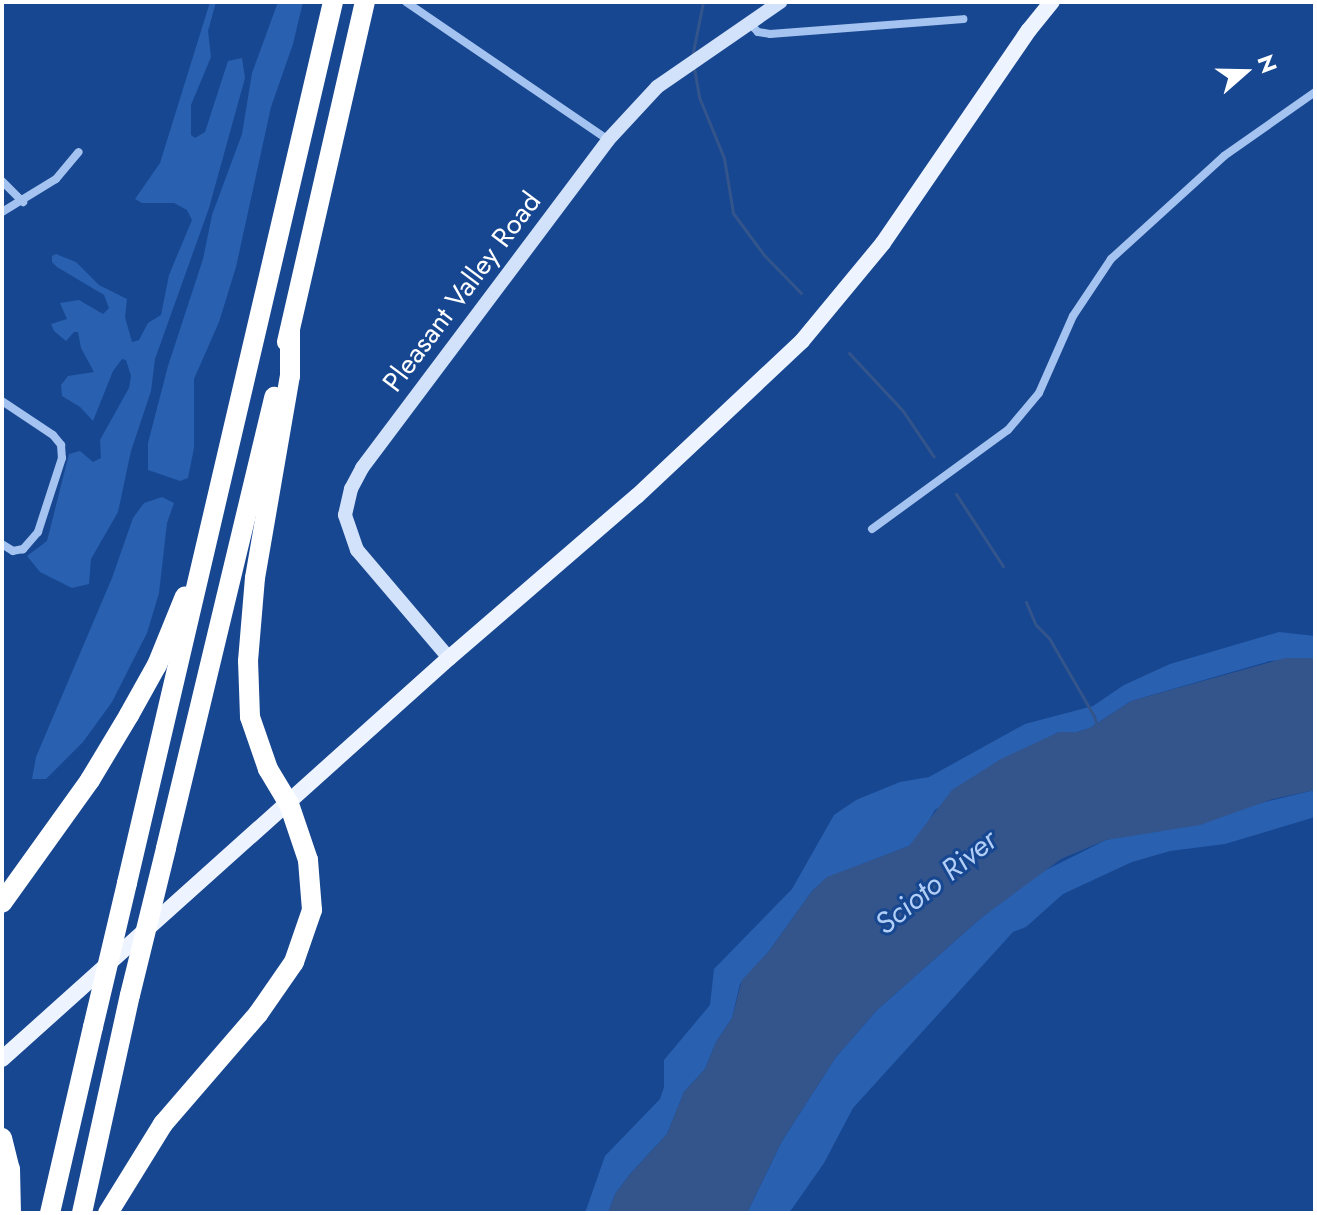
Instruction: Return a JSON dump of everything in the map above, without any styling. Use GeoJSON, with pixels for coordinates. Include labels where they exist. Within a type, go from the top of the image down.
{"type":"FeatureCollection","features":[{"type":"Feature","properties":{"kind":"highway"},"geometry":{"type":"LineString","coordinates":[[50,1213],[333,2]]}},
{"type":"Feature","properties":{"kind":"highway"},"geometry":{"type":"LineString","coordinates":[[82,1213],[130,995],[290,331],[365,2]]}},
{"type":"Feature","properties":{"kind":"highway"},"geometry":{"type":"LineString","coordinates":[[108,1213],[163,1124],[258,1014],[294,962],[312,910],[308,860],[289,804],[268,769],[250,717],[248,661],[255,578],[290,376],[290,331]]}},
{"type":"Feature","properties":{"kind":"highway"},"geometry":{"type":"LineString","coordinates":[[2,903],[90,780],[129,715],[157,665],[188,586],[204,561]]}},
{"type":"Feature","properties":{"kind":"highway"},"geometry":{"type":"LineString","coordinates":[[2,1138],[10,1169],[11,1213]]}},
{"type":"Feature","properties":{"kind":"main road"},"geometry":{"type":"LineString","coordinates":[[2,1059],[449,658],[716,425],[802,341],[883,243],[1029,30],[1052,2]]}},
{"type":"Feature","properties":{"kind":"street","name":"Pleasant Valley Road"},"geometry":{"type":"LineString","coordinates":[[449,658],[357,550],[345,515],[351,489],[362,468],[608,140],[657,87],[780,2]]}},
{"type":"Feature","properties":{"kind":"street"},"geometry":{"type":"LineString","coordinates":[[408,3],[608,140]]}},
{"type":"Feature","properties":{"kind":"street"},"geometry":{"type":"LineString","coordinates":[[750,24],[758,32],[770,34],[963,19]]}},
{"type":"Feature","properties":{"kind":"street"},"geometry":{"type":"LineString","coordinates":[[872,529],[1008,430],[1039,393],[1073,316],[1111,259],[1224,156],[1315,92]]}},
{"type":"Feature","properties":{"kind":"street"},"geometry":{"type":"LineString","coordinates":[[2,212],[23,202],[56,179],[79,152]]}},
{"type":"Feature","properties":{"kind":"street"},"geometry":{"type":"LineString","coordinates":[[2,181],[23,202]]}},
{"type":"Feature","properties":{"kind":"street"},"geometry":{"type":"LineString","coordinates":[[2,401],[53,435],[61,445],[62,458],[38,532],[23,549],[13,551],[2,544]]}},
{"type":"Feature","properties":{"kind":"shaded area"},"geometry":{"type":"Polygon","coordinates":[[[210,2],[216,2],[208,31],[211,57],[191,105],[191,135],[195,138],[205,132],[228,61],[242,58],[245,78],[209,208],[155,359],[151,391],[131,451],[118,512],[91,559],[89,584],[72,588],[40,572],[27,556],[47,541],[69,454],[80,451],[93,462],[101,458],[100,440],[129,388],[131,376],[126,360],[122,359],[113,371],[93,421],[80,407],[62,396],[61,385],[68,376],[94,372],[81,348],[78,332],[66,341],[54,331],[51,324],[67,319],[60,303],[79,300],[103,314],[109,308],[104,295],[57,267],[52,262],[52,256],[56,254],[76,262],[99,285],[127,299],[125,317],[132,342],[139,340],[148,323],[161,315],[169,275],[192,220],[187,210],[174,203],[142,203],[135,199],[160,163],[210,2]]]}},
{"type":"Feature","properties":{"kind":"shaded area"},"geometry":{"type":"Polygon","coordinates":[[[278,2],[303,2],[293,44],[271,107],[236,267],[219,322],[194,379],[194,448],[188,478],[180,481],[148,470],[148,443],[168,366],[203,259],[212,215],[242,134],[252,73],[278,2]]]}},
{"type":"Feature","properties":{"kind":"shaded area"},"geometry":{"type":"Polygon","coordinates":[[[162,497],[174,503],[167,523],[159,593],[147,633],[112,702],[83,742],[46,779],[32,779],[36,757],[112,578],[133,518],[144,503],[162,497]]]}},
{"type":"Feature","properties":{"kind":"shaded area"},"geometry":{"type":"Polygon","coordinates":[[[1279,632],[1315,636],[1315,658],[1270,661],[1131,701],[1090,728],[1058,732],[935,810],[920,836],[909,846],[827,878],[812,891],[769,951],[740,984],[732,1018],[716,1042],[705,1069],[684,1092],[667,1134],[615,1194],[608,1213],[585,1213],[605,1156],[660,1099],[664,1087],[664,1060],[710,1005],[714,969],[792,889],[834,815],[856,800],[900,782],[929,777],[1025,724],[1093,706],[1124,685],[1170,664],[1279,632]]]}},
{"type":"Feature","properties":{"kind":"shaded area"},"geometry":{"type":"Polygon","coordinates":[[[1315,790],[1315,817],[1225,844],[1170,851],[1132,862],[1063,894],[1026,927],[1013,932],[853,1108],[824,1163],[789,1213],[747,1213],[782,1141],[836,1057],[877,1010],[981,918],[1042,872],[1106,840],[1315,790]]]}},
{"type":"Feature","properties":{"kind":"water","name":"Scioto River"},"geometry":{"type":"Polygon","coordinates":[[[1285,658],[1315,658],[1315,790],[1273,799],[1200,825],[1106,840],[1061,859],[981,918],[877,1010],[836,1057],[782,1141],[747,1213],[608,1213],[615,1194],[667,1134],[684,1092],[705,1069],[716,1042],[732,1018],[742,980],[769,951],[812,891],[827,877],[909,846],[952,790],[1001,759],[1059,732],[1090,728],[1131,701],[1285,658]]]}},
{"type":"Feature","properties":{"kind":"waterway"},"geometry":{"type":"LineString","coordinates":[[692,57],[703,2]]}},
{"type":"Feature","properties":{"kind":"waterway"},"geometry":{"type":"LineString","coordinates":[[694,68],[699,97],[724,158],[733,213],[764,255],[801,293]]}},
{"type":"Feature","properties":{"kind":"waterway"},"geometry":{"type":"LineString","coordinates":[[849,353],[903,411],[934,457]]}},
{"type":"Feature","properties":{"kind":"waterway"},"geometry":{"type":"LineString","coordinates":[[956,494],[1003,566]]}},
{"type":"Feature","properties":{"kind":"waterway"},"geometry":{"type":"LineString","coordinates":[[1026,602],[1036,625],[1049,638],[1097,726]]}}]}
